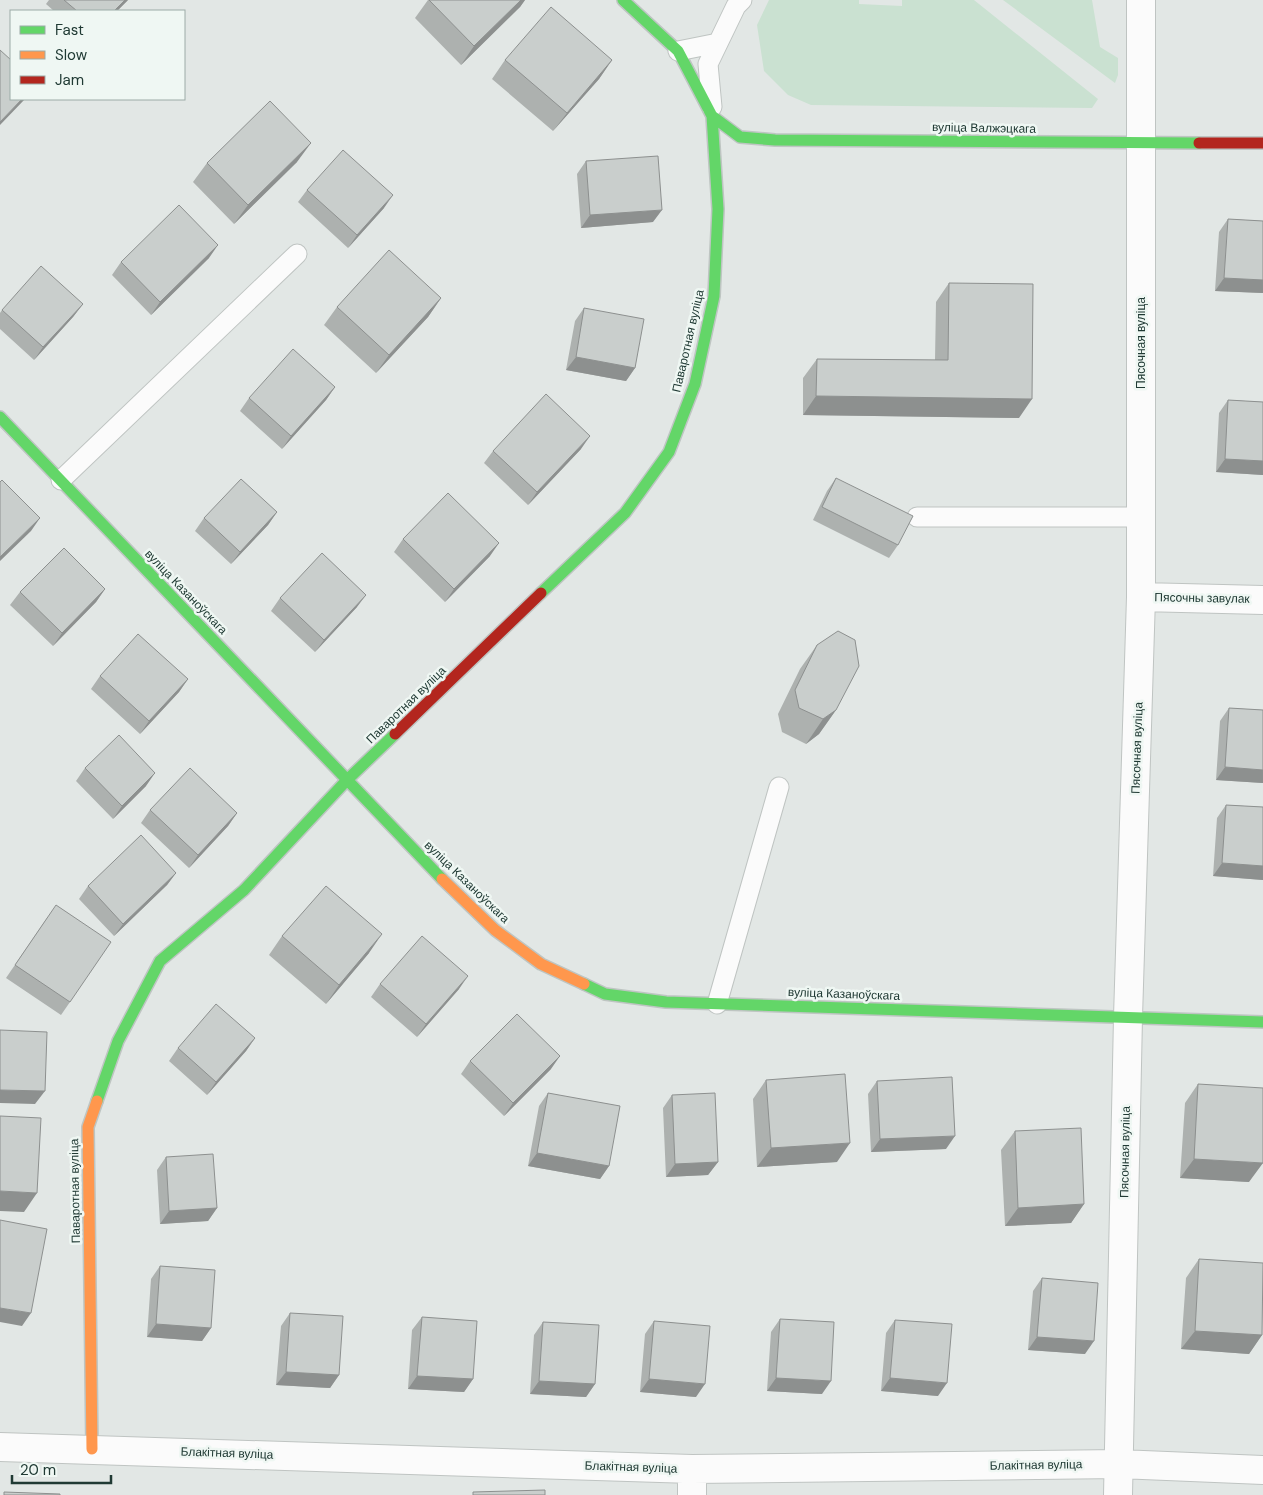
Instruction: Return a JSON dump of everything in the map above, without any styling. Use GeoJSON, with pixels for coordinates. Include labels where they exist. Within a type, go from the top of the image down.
{"type":"FeatureCollection","features":[{"type":"Feature","properties":{"kind":"street","name":"Паваротная вуліца"},"geometry":{"type":"LineString","coordinates":[[92,1449],[88,1127],[118,1041],[160,961],[244,890],[348,780],[625,513],[669,452],[695,384],[714,296],[718,210],[712,116],[678,51],[623,0]]}},
{"type":"Feature","properties":{"kind":"street","name":"Пясочная вуліца"},"geometry":{"type":"LineString","coordinates":[[1118,1495],[1128,1018],[1141,597],[1142,0]]}},
{"type":"Feature","properties":{"kind":"street","name":"вуліца Валжэцкага"},"geometry":{"type":"LineString","coordinates":[[712,116],[740,137],[775,140],[1263,143]]}},
{"type":"Feature","properties":{"kind":"street","name":"вуліца Казаноўскага"},"geometry":{"type":"LineString","coordinates":[[0,417],[447,884],[495,930],[541,964],[605,994],[666,1002],[1263,1022]]}},
{"type":"Feature","properties":{"kind":"street","name":"Пясочны завулак"},"geometry":{"type":"LineString","coordinates":[[1141,597],[1263,600]]}},
{"type":"Feature","properties":{"kind":"street","name":"Блакітная вуліца"},"geometry":{"type":"LineString","coordinates":[[0,1447],[92,1449],[692,1482],[1119,1464],[1263,1470]]}},
{"type":"Feature","properties":{"kind":"lane"},"geometry":{"type":"LineString","coordinates":[[712,116],[708,64],[736,6],[742,0]]}},
{"type":"Feature","properties":{"kind":"lane"},"geometry":{"type":"LineString","coordinates":[[678,51],[718,43]]}},
{"type":"Feature","properties":{"kind":"lane"},"geometry":{"type":"LineString","coordinates":[[61,480],[298,254]]}},
{"type":"Feature","properties":{"kind":"lane"},"geometry":{"type":"LineString","coordinates":[[917,517],[1141,517]]}},
{"type":"Feature","properties":{"kind":"lane"},"geometry":{"type":"LineString","coordinates":[[717,1004],[779,788]]}},
{"type":"Feature","properties":{"kind":"green space"},"geometry":{"type":"Polygon","coordinates":[[[769,0],[859,0],[859,4],[902,6],[902,0],[974,0],[1098,99],[1092,108],[811,105],[788,95],[764,71],[757,25],[769,0]]]}},
{"type":"Feature","properties":{"kind":"green space"},"geometry":{"type":"Polygon","coordinates":[[[1003,0],[1092,0],[1100,47],[1118,58],[1118,75],[1115,83],[1003,0]]]}},
{"type":"Feature","properties":{"kind":"building"},"geometry":{"type":"Polygon","coordinates":[[[64,0],[125,0],[115,10],[76,10],[64,0]]]}},
{"type":"Feature","properties":{"kind":"building"},"geometry":{"type":"Polygon","coordinates":[[[429,0],[521,0],[474,46],[429,0]]]}},
{"type":"Feature","properties":{"kind":"building"},"geometry":{"type":"Polygon","coordinates":[[[551,7],[612,60],[567,113],[505,60],[551,7]]]}},
{"type":"Feature","properties":{"kind":"building"},"geometry":{"type":"Polygon","coordinates":[[[0,50],[10,59],[10,100],[21,100],[0,122],[0,50]]]}},
{"type":"Feature","properties":{"kind":"building"},"geometry":{"type":"Polygon","coordinates":[[[270,101],[311,143],[248,205],[207,163],[270,101]]]}},
{"type":"Feature","properties":{"kind":"building"},"geometry":{"type":"Polygon","coordinates":[[[343,150],[393,195],[357,235],[307,190],[343,150]]]}},
{"type":"Feature","properties":{"kind":"building"},"geometry":{"type":"Polygon","coordinates":[[[658,156],[662,210],[590,215],[586,161],[658,156]]]}},
{"type":"Feature","properties":{"kind":"building"},"geometry":{"type":"Polygon","coordinates":[[[179,205],[218,245],[160,302],[121,262],[179,205]]]}},
{"type":"Feature","properties":{"kind":"building"},"geometry":{"type":"Polygon","coordinates":[[[1228,219],[1263,221],[1263,280],[1224,278],[1228,219]]]}},
{"type":"Feature","properties":{"kind":"building"},"geometry":{"type":"Polygon","coordinates":[[[389,250],[441,298],[389,355],[337,307],[389,250]]]}},
{"type":"Feature","properties":{"kind":"building"},"geometry":{"type":"Polygon","coordinates":[[[41,266],[83,304],[43,347],[2,310],[41,266]]]}},
{"type":"Feature","properties":{"kind":"building"},"geometry":{"type":"Polygon","coordinates":[[[949,283],[1033,284],[1032,399],[816,396],[817,359],[948,360],[949,283]]]}},
{"type":"Feature","properties":{"kind":"building"},"geometry":{"type":"Polygon","coordinates":[[[584,308],[644,319],[635,368],[576,357],[584,308]]]}},
{"type":"Feature","properties":{"kind":"building"},"geometry":{"type":"Polygon","coordinates":[[[293,349],[335,387],[291,436],[249,398],[293,349]]]}},
{"type":"Feature","properties":{"kind":"building"},"geometry":{"type":"Polygon","coordinates":[[[546,394],[590,436],[537,492],[493,451],[546,394]]]}},
{"type":"Feature","properties":{"kind":"building"},"geometry":{"type":"Polygon","coordinates":[[[1228,400],[1263,402],[1263,461],[1225,459],[1228,400]]]}},
{"type":"Feature","properties":{"kind":"building"},"geometry":{"type":"Polygon","coordinates":[[[836,478],[913,516],[898,545],[822,507],[836,478]]]}},
{"type":"Feature","properties":{"kind":"building"},"geometry":{"type":"Polygon","coordinates":[[[241,479],[277,512],[240,552],[204,518],[241,479]]]}},
{"type":"Feature","properties":{"kind":"building"},"geometry":{"type":"Polygon","coordinates":[[[2,480],[40,518],[0,557],[0,482],[2,480]]]}},
{"type":"Feature","properties":{"kind":"building"},"geometry":{"type":"Polygon","coordinates":[[[448,493],[499,543],[454,589],[403,539],[448,493]]]}},
{"type":"Feature","properties":{"kind":"building"},"geometry":{"type":"Polygon","coordinates":[[[64,548],[105,589],[62,633],[20,592],[64,548]]]}},
{"type":"Feature","properties":{"kind":"building"},"geometry":{"type":"Polygon","coordinates":[[[322,553],[366,595],[324,640],[280,598],[322,553]]]}},
{"type":"Feature","properties":{"kind":"building"},"geometry":{"type":"Polygon","coordinates":[[[838,631],[855,640],[859,666],[836,710],[823,719],[799,708],[795,690],[817,645],[838,631]]]}},
{"type":"Feature","properties":{"kind":"building"},"geometry":{"type":"Polygon","coordinates":[[[138,634],[188,679],[149,721],[100,676],[138,634]]]}},
{"type":"Feature","properties":{"kind":"building"},"geometry":{"type":"Polygon","coordinates":[[[1229,708],[1263,710],[1263,770],[1225,767],[1229,708]]]}},
{"type":"Feature","properties":{"kind":"building"},"geometry":{"type":"Polygon","coordinates":[[[119,735],[155,773],[122,806],[85,768],[119,735]]]}},
{"type":"Feature","properties":{"kind":"building"},"geometry":{"type":"Polygon","coordinates":[[[190,768],[237,813],[198,855],[150,810],[190,768]]]}},
{"type":"Feature","properties":{"kind":"building"},"geometry":{"type":"Polygon","coordinates":[[[1226,805],[1263,807],[1263,866],[1222,863],[1226,805]]]}},
{"type":"Feature","properties":{"kind":"building"},"geometry":{"type":"Polygon","coordinates":[[[141,835],[176,873],[123,924],[88,886],[141,835]]]}},
{"type":"Feature","properties":{"kind":"building"},"geometry":{"type":"Polygon","coordinates":[[[326,886],[382,934],[339,985],[282,936],[326,886]]]}},
{"type":"Feature","properties":{"kind":"building"},"geometry":{"type":"Polygon","coordinates":[[[56,905],[111,942],[70,1002],[15,965],[56,905]]]}},
{"type":"Feature","properties":{"kind":"building"},"geometry":{"type":"Polygon","coordinates":[[[422,936],[468,976],[426,1024],[380,984],[422,936]]]}},
{"type":"Feature","properties":{"kind":"building"},"geometry":{"type":"Polygon","coordinates":[[[216,1004],[255,1038],[216,1082],[178,1048],[216,1004]]]}},
{"type":"Feature","properties":{"kind":"building"},"geometry":{"type":"Polygon","coordinates":[[[517,1014],[560,1056],[513,1103],[470,1061],[517,1014]]]}},
{"type":"Feature","properties":{"kind":"building"},"geometry":{"type":"Polygon","coordinates":[[[0,1030],[47,1032],[45,1091],[0,1090],[0,1030]]]}},
{"type":"Feature","properties":{"kind":"building"},"geometry":{"type":"Polygon","coordinates":[[[845,1074],[850,1143],[771,1148],[766,1080],[845,1074]]]}},
{"type":"Feature","properties":{"kind":"building"},"geometry":{"type":"Polygon","coordinates":[[[952,1077],[955,1136],[880,1139],[877,1081],[952,1077]]]}},
{"type":"Feature","properties":{"kind":"building"},"geometry":{"type":"Polygon","coordinates":[[[1198,1084],[1263,1088],[1263,1163],[1194,1159],[1198,1084]]]}},
{"type":"Feature","properties":{"kind":"building"},"geometry":{"type":"Polygon","coordinates":[[[548,1093],[620,1106],[609,1166],[537,1153],[548,1093]]]}},
{"type":"Feature","properties":{"kind":"building"},"geometry":{"type":"Polygon","coordinates":[[[715,1093],[718,1162],[675,1164],[672,1095],[715,1093]]]}},
{"type":"Feature","properties":{"kind":"building"},"geometry":{"type":"Polygon","coordinates":[[[0,1116],[41,1118],[37,1193],[0,1191],[0,1116]]]}},
{"type":"Feature","properties":{"kind":"building"},"geometry":{"type":"Polygon","coordinates":[[[1081,1128],[1084,1204],[1018,1208],[1015,1131],[1081,1128]]]}},
{"type":"Feature","properties":{"kind":"building"},"geometry":{"type":"Polygon","coordinates":[[[213,1154],[217,1208],[169,1211],[166,1157],[213,1154]]]}},
{"type":"Feature","properties":{"kind":"building"},"geometry":{"type":"Polygon","coordinates":[[[0,1220],[47,1229],[31,1313],[0,1308],[0,1220]]]}},
{"type":"Feature","properties":{"kind":"building"},"geometry":{"type":"Polygon","coordinates":[[[1199,1259],[1263,1263],[1262,1335],[1195,1331],[1199,1259]]]}},
{"type":"Feature","properties":{"kind":"building"},"geometry":{"type":"Polygon","coordinates":[[[160,1266],[215,1270],[211,1328],[156,1324],[160,1266]]]}},
{"type":"Feature","properties":{"kind":"building"},"geometry":{"type":"Polygon","coordinates":[[[1042,1278],[1098,1283],[1094,1341],[1037,1337],[1042,1278]]]}},
{"type":"Feature","properties":{"kind":"building"},"geometry":{"type":"Polygon","coordinates":[[[290,1313],[343,1316],[339,1375],[286,1372],[290,1313]]]}},
{"type":"Feature","properties":{"kind":"building"},"geometry":{"type":"Polygon","coordinates":[[[422,1317],[477,1321],[473,1379],[417,1376],[422,1317]]]}},
{"type":"Feature","properties":{"kind":"building"},"geometry":{"type":"Polygon","coordinates":[[[780,1319],[834,1322],[831,1381],[776,1378],[780,1319]]]}},
{"type":"Feature","properties":{"kind":"building"},"geometry":{"type":"Polygon","coordinates":[[[895,1320],[952,1324],[947,1383],[890,1378],[895,1320]]]}},
{"type":"Feature","properties":{"kind":"building"},"geometry":{"type":"Polygon","coordinates":[[[654,1321],[710,1326],[705,1384],[649,1379],[654,1321]]]}},
{"type":"Feature","properties":{"kind":"building"},"geometry":{"type":"Polygon","coordinates":[[[543,1322],[599,1325],[595,1384],[539,1381],[543,1322]]]}},
{"type":"Feature","properties":{"kind":"building"},"geometry":{"type":"Polygon","coordinates":[[[545,1490],[545,1495],[473,1495],[473,1492],[545,1490]]]}},
{"type":"Feature","properties":{"kind":"building"},"geometry":{"type":"Polygon","coordinates":[[[4,1492],[60,1494],[60,1495],[4,1495],[4,1492]]]}},
{"type":"Feature","properties":{"kind":"traffic: fast"},"geometry":{"type":"LineString","coordinates":[[541,593],[625,513],[669,452],[695,384],[714,296],[718,209],[712,116],[678,51],[623,0]]}},
{"type":"Feature","properties":{"kind":"traffic: fast"},"geometry":{"type":"LineString","coordinates":[[712,116],[740,137],[775,140],[1199,143]]}},
{"type":"Feature","properties":{"kind":"traffic: fast"},"geometry":{"type":"LineString","coordinates":[[0,417],[442,879]]}},
{"type":"Feature","properties":{"kind":"traffic: fast"},"geometry":{"type":"LineString","coordinates":[[97,1101],[118,1041],[160,961],[244,890],[347,780],[395,734]]}},
{"type":"Feature","properties":{"kind":"traffic: fast"},"geometry":{"type":"LineString","coordinates":[[584,984],[605,994],[666,1002],[1263,1022]]}},
{"type":"Feature","properties":{"kind":"traffic: slow"},"geometry":{"type":"LineString","coordinates":[[442,879],[495,930],[541,964],[584,984]]}},
{"type":"Feature","properties":{"kind":"traffic: slow"},"geometry":{"type":"LineString","coordinates":[[92,1449],[88,1127],[97,1101]]}},
{"type":"Feature","properties":{"kind":"traffic: jam"},"geometry":{"type":"LineString","coordinates":[[1199,143],[1263,143]]}},
{"type":"Feature","properties":{"kind":"traffic: jam"},"geometry":{"type":"LineString","coordinates":[[395,734],[541,593]]}}]}
